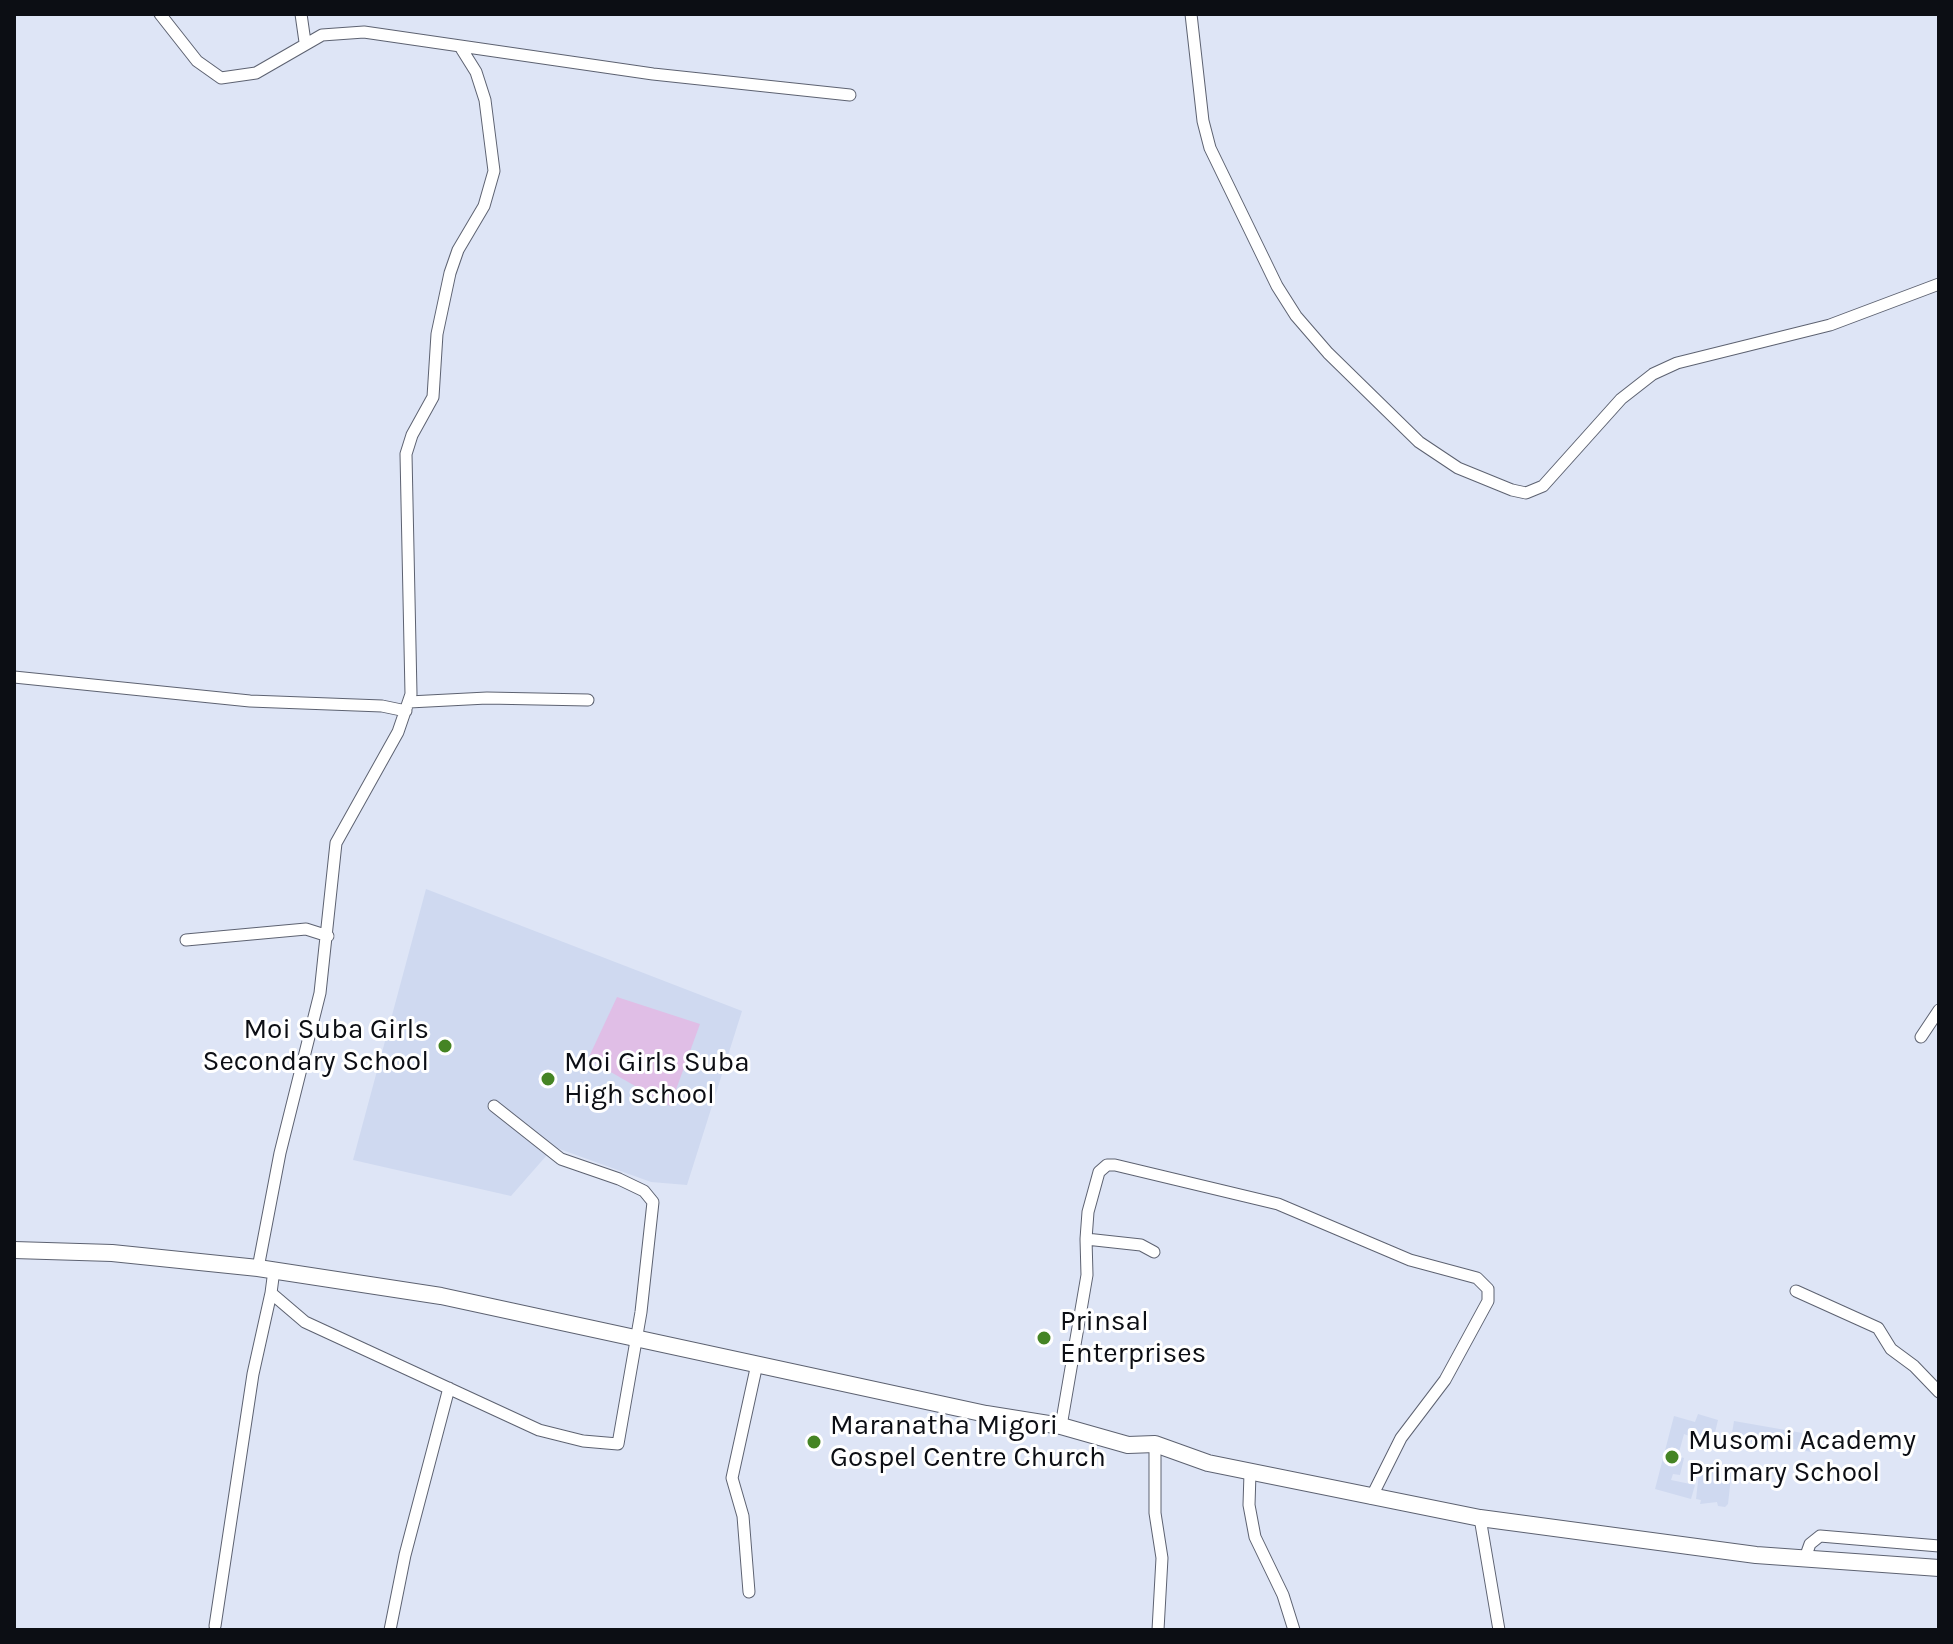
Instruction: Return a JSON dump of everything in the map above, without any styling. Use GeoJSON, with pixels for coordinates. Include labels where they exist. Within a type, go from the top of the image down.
{"type":"FeatureCollection","features":[{"type":"Feature","properties":{"kind":"highway"},"geometry":{"type":"LineString","coordinates":[[14,1250],[112,1253],[266,1269],[441,1296],[986,1414],[1061,1426],[1128,1445],[1155,1444],[1208,1463],[1250,1473],[1480,1518],[1756,1555],[1939,1568]]}},
{"type":"Feature","properties":{"kind":"street"},"geometry":{"type":"LineString","coordinates":[[160,14],[197,61],[221,78],[256,73],[305,42],[322,35],[364,32],[438,41],[461,48],[850,95]]}},
{"type":"Feature","properties":{"kind":"street"},"geometry":{"type":"LineString","coordinates":[[301,14],[305,42]]}},
{"type":"Feature","properties":{"kind":"street"},"geometry":{"type":"LineString","coordinates":[[1191,14],[1203,121],[1210,148],[1277,286],[1296,316],[1328,353],[1419,442],[1458,468],[1501,486],[1526,493],[1543,486],[1621,399],[1660,370],[1677,363],[1806,332],[1939,284]]}},
{"type":"Feature","properties":{"kind":"street"},"geometry":{"type":"LineString","coordinates":[[215,1626],[253,1374],[271,1293],[266,1269],[280,1153],[320,993],[336,843],[408,707],[413,665],[406,454],[412,435],[433,397],[437,334],[450,273],[458,250],[484,206],[494,171],[485,100],[476,72],[461,48]]}},
{"type":"Feature","properties":{"kind":"street"},"geometry":{"type":"LineString","coordinates":[[14,677],[250,701],[408,707],[487,698],[588,700]]}},
{"type":"Feature","properties":{"kind":"street"},"geometry":{"type":"LineString","coordinates":[[186,940],[306,929],[328,936]]}},
{"type":"Feature","properties":{"kind":"street"},"geometry":{"type":"LineString","coordinates":[[1921,1037],[1939,1010]]}},
{"type":"Feature","properties":{"kind":"street"},"geometry":{"type":"LineString","coordinates":[[271,1293],[305,1322],[550,1434],[614,1446],[620,1441],[628,1376],[637,1338],[653,1202],[644,1191],[627,1182],[561,1159],[494,1106]]}},
{"type":"Feature","properties":{"kind":"street"},"geometry":{"type":"LineString","coordinates":[[1061,1426],[1087,1275],[1088,1212],[1099,1172],[1107,1165],[1115,1165],[1278,1204],[1410,1260],[1477,1278],[1488,1289],[1488,1301],[1445,1380],[1401,1438],[1371,1498]]}},
{"type":"Feature","properties":{"kind":"street"},"geometry":{"type":"LineString","coordinates":[[1086,1239],[1141,1245],[1154,1252]]}},
{"type":"Feature","properties":{"kind":"street"},"geometry":{"type":"LineString","coordinates":[[1796,1291],[1878,1328],[1891,1349],[1914,1366],[1939,1392]]}},
{"type":"Feature","properties":{"kind":"street"},"geometry":{"type":"LineString","coordinates":[[749,1592],[743,1516],[732,1478],[757,1364]]}},
{"type":"Feature","properties":{"kind":"street"},"geometry":{"type":"LineString","coordinates":[[390,1630],[405,1555],[449,1388]]}},
{"type":"Feature","properties":{"kind":"street"},"geometry":{"type":"LineString","coordinates":[[1155,1444],[1155,1513],[1162,1558],[1158,1630]]}},
{"type":"Feature","properties":{"kind":"street"},"geometry":{"type":"LineString","coordinates":[[1250,1473],[1249,1505],[1255,1537],[1283,1595],[1294,1630]]}},
{"type":"Feature","properties":{"kind":"street"},"geometry":{"type":"LineString","coordinates":[[1480,1518],[1499,1630]]}},
{"type":"Feature","properties":{"kind":"street"},"geometry":{"type":"LineString","coordinates":[[1805,1558],[1810,1544],[1820,1536],[1939,1546]]}},
{"type":"Feature","properties":{"kind":"shaded area","name":"Moi Girls Suba High school"},"geometry":{"type":"Polygon","coordinates":[[[426,889],[742,1011],[687,1185],[651,1182],[554,1147],[511,1196],[353,1160],[426,889]]]}},
{"type":"Feature","properties":{"kind":"shaded area"},"geometry":{"type":"Polygon","coordinates":[[[617,997],[700,1024],[670,1106],[588,1059],[617,997]]]}},
{"type":"Feature","properties":{"kind":"shaded area","name":"Musomi Academy Primary School"},"geometry":{"type":"Polygon","coordinates":[[[1698,1414],[1718,1420],[1712,1445],[1684,1434],[1678,1456],[1684,1458],[1680,1475],[1673,1474],[1671,1480],[1695,1485],[1691,1499],[1655,1489],[1674,1416],[1695,1422],[1698,1414]]]}},
{"type":"Feature","properties":{"kind":"shaded area","name":"Musomi Academy Primary School"},"geometry":{"type":"Polygon","coordinates":[[[1734,1421],[1814,1435],[1812,1452],[1731,1439],[1734,1421]]]}},
{"type":"Feature","properties":{"kind":"shaded area","name":"Musomi Academy Primary School"},"geometry":{"type":"Polygon","coordinates":[[[1700,1464],[1732,1468],[1728,1504],[1725,1507],[1718,1506],[1717,1502],[1700,1504],[1701,1500],[1696,1499],[1700,1464]]]}},
{"type":"Feature","properties":{"kind":"place","name":"Moi Suba Girls Secondary School"},"geometry":{"type":"Point","coordinates":[445,1046]}},
{"type":"Feature","properties":{"kind":"place","name":"Moi Girls Suba High school"},"geometry":{"type":"Point","coordinates":[548,1079]}},
{"type":"Feature","properties":{"kind":"place","name":"Prinsal Enterprises"},"geometry":{"type":"Point","coordinates":[1044,1338]}},
{"type":"Feature","properties":{"kind":"place","name":"Maranatha Migori Gospel Centre Church"},"geometry":{"type":"Point","coordinates":[814,1442]}},
{"type":"Feature","properties":{"kind":"place","name":"Musomi Academy Primary School"},"geometry":{"type":"Point","coordinates":[1672,1457]}}]}
